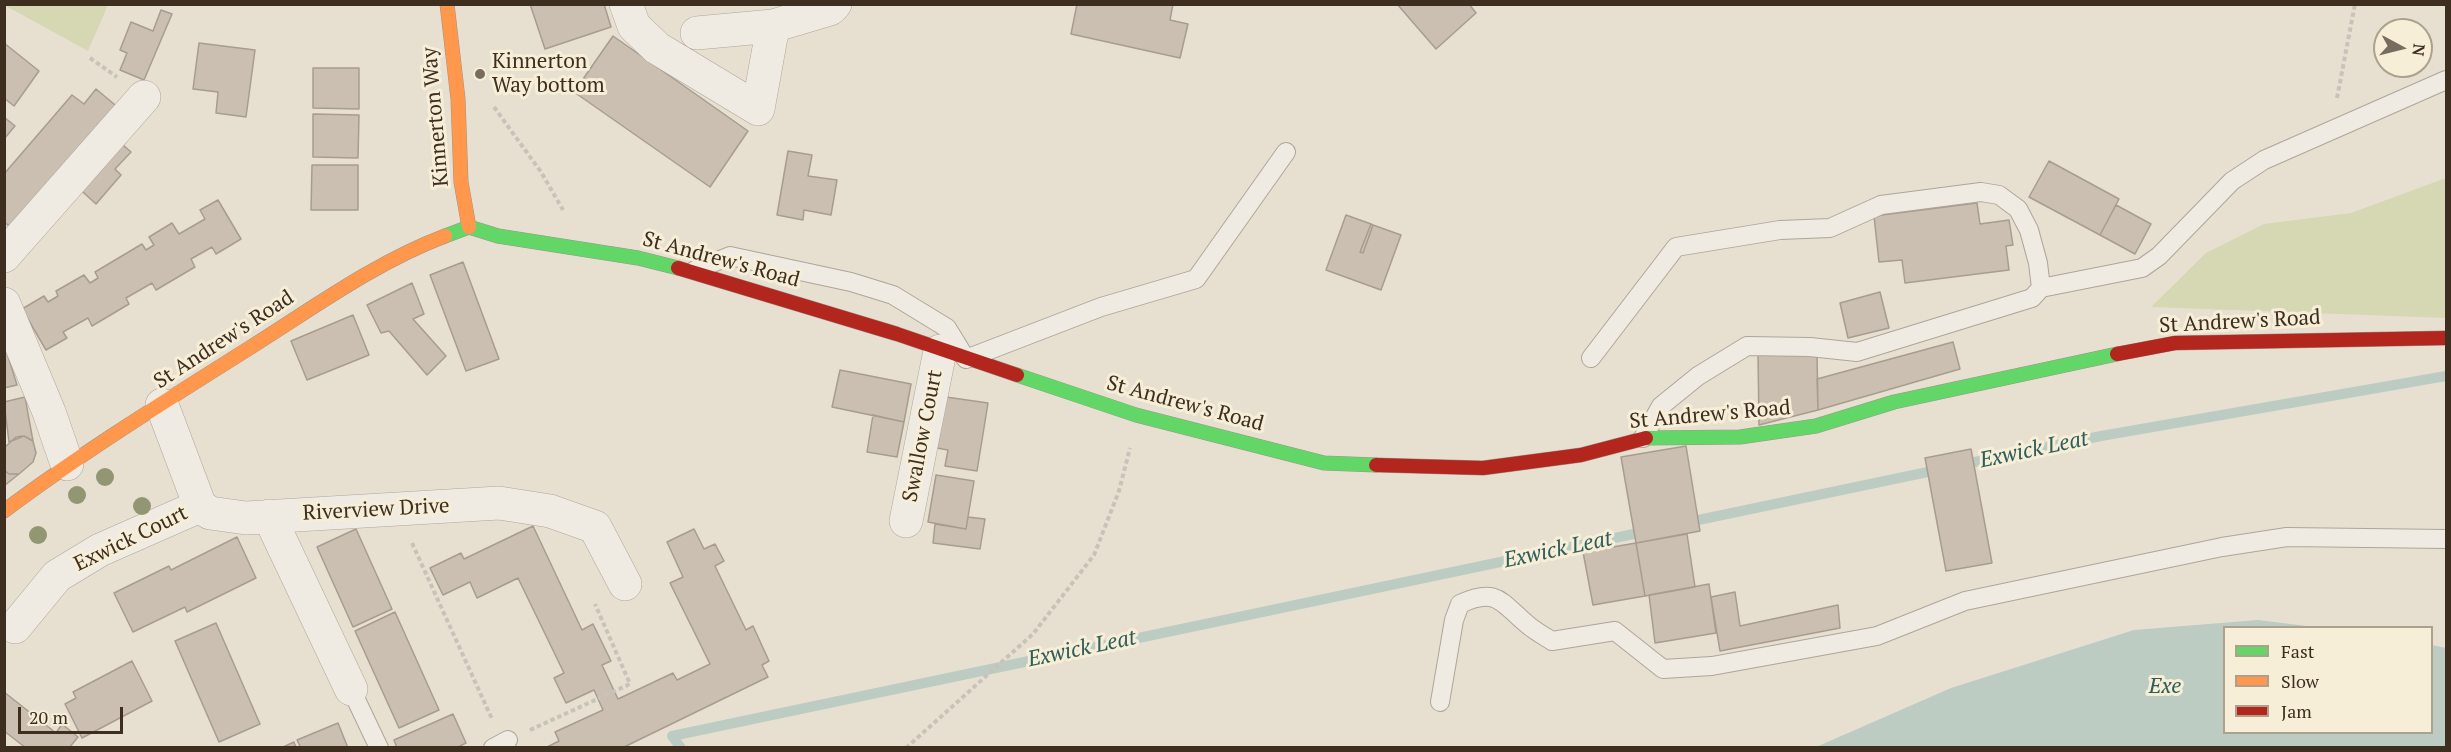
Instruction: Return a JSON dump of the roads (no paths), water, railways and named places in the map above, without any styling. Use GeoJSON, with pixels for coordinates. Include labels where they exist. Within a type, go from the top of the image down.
{"type":"FeatureCollection","features":[{"type":"Feature","properties":{"kind":"street","name":"Kinnerton Way"},"geometry":{"type":"LineString","coordinates":[[447,4],[458,99],[461,182],[469,227]]}},
{"type":"Feature","properties":{"kind":"street"},"geometry":{"type":"LineString","coordinates":[[626,4],[634,26],[657,48],[758,109],[773,26]]}},
{"type":"Feature","properties":{"kind":"street"},"geometry":{"type":"LineString","coordinates":[[697,33],[773,26],[830,9],[835,4]]}},
{"type":"Feature","properties":{"kind":"street"},"geometry":{"type":"LineString","coordinates":[[4,256],[144,97]]}},
{"type":"Feature","properties":{"kind":"street","name":"St Andrew's Road"},"geometry":{"type":"LineString","coordinates":[[4,512],[67,464],[332,296],[419,246],[469,227],[498,236],[576,248],[693,271],[864,324],[1136,415],[1324,463],[1483,468],[1581,455],[1643,438],[1740,437],[1816,426],[1894,402],[2055,366],[2175,344],[2299,339],[2446,338]]}},
{"type":"Feature","properties":{"kind":"street"},"geometry":{"type":"LineString","coordinates":[[4,304],[67,464]]}},
{"type":"Feature","properties":{"kind":"street","name":"Swallow Court"},"geometry":{"type":"LineString","coordinates":[[906,521],[953,355]]}},
{"type":"Feature","properties":{"kind":"street"},"geometry":{"type":"LineString","coordinates":[[162,405],[200,506]]}},
{"type":"Feature","properties":{"kind":"street","name":"Riverview Drive"},"geometry":{"type":"LineString","coordinates":[[200,506],[210,513],[246,518],[499,503],[550,512],[595,527],[625,584]]}},
{"type":"Feature","properties":{"kind":"street","name":"Exwick Court"},"geometry":{"type":"LineString","coordinates":[[15,627],[57,576],[100,550],[200,506]]}},
{"type":"Feature","properties":{"kind":"street"},"geometry":{"type":"LineString","coordinates":[[269,516],[351,689]]}},
{"type":"Feature","properties":{"kind":"lane"},"geometry":{"type":"LineString","coordinates":[[1643,438],[1661,406],[1698,376],[1747,346],[1810,347],[1857,352],[2032,298],[2041,288],[2142,268],[2160,256],[2232,181],[2264,160],[2446,80]]}},
{"type":"Feature","properties":{"kind":"lane"},"geometry":{"type":"LineString","coordinates":[[693,271],[730,256],[851,282],[893,295],[947,328],[953,355],[1196,279],[1286,152]]}},
{"type":"Feature","properties":{"kind":"lane"},"geometry":{"type":"LineString","coordinates":[[1591,358],[1676,248],[1780,230],[1830,228],[1881,205],[1981,192],[1999,195],[2018,209],[2029,230],[2038,263],[2041,288]]}},
{"type":"Feature","properties":{"kind":"lane"},"geometry":{"type":"LineString","coordinates":[[1440,702],[1454,620],[1460,604],[1473,597],[1489,596],[1507,604],[1527,625],[1552,641],[1615,631],[1663,669],[1712,666],[1877,636],[1965,601],[2222,547],[2286,537],[2446,539]]}},
{"type":"Feature","properties":{"kind":"lane"},"geometry":{"type":"LineString","coordinates":[[351,689],[379,747]]}},
{"type":"Feature","properties":{"kind":"water","name":"Exe"},"geometry":{"type":"Polygon","coordinates":[[[2258,620],[2307,626],[2223,626],[2223,734],[2433,734],[2433,645],[2446,648],[2446,747],[1816,747],[1951,688],[2134,630],[2258,620]]]}},
{"type":"Feature","properties":{"kind":"waterway","name":"Exwick Leat"},"geometry":{"type":"LineString","coordinates":[[1960,465],[2101,436],[2446,376]]}},
{"type":"Feature","properties":{"kind":"waterway","name":"Exwick Leat"},"geometry":{"type":"LineString","coordinates":[[1684,523],[1942,469]]}},
{"type":"Feature","properties":{"kind":"waterway","name":"Exwick Leat"},"geometry":{"type":"LineString","coordinates":[[681,748],[672,736],[1648,531]]}},
{"type":"Feature","properties":{"kind":"place","name":"Kinnerton Way bottom"},"geometry":{"type":"Point","coordinates":[480,74]}}]}
